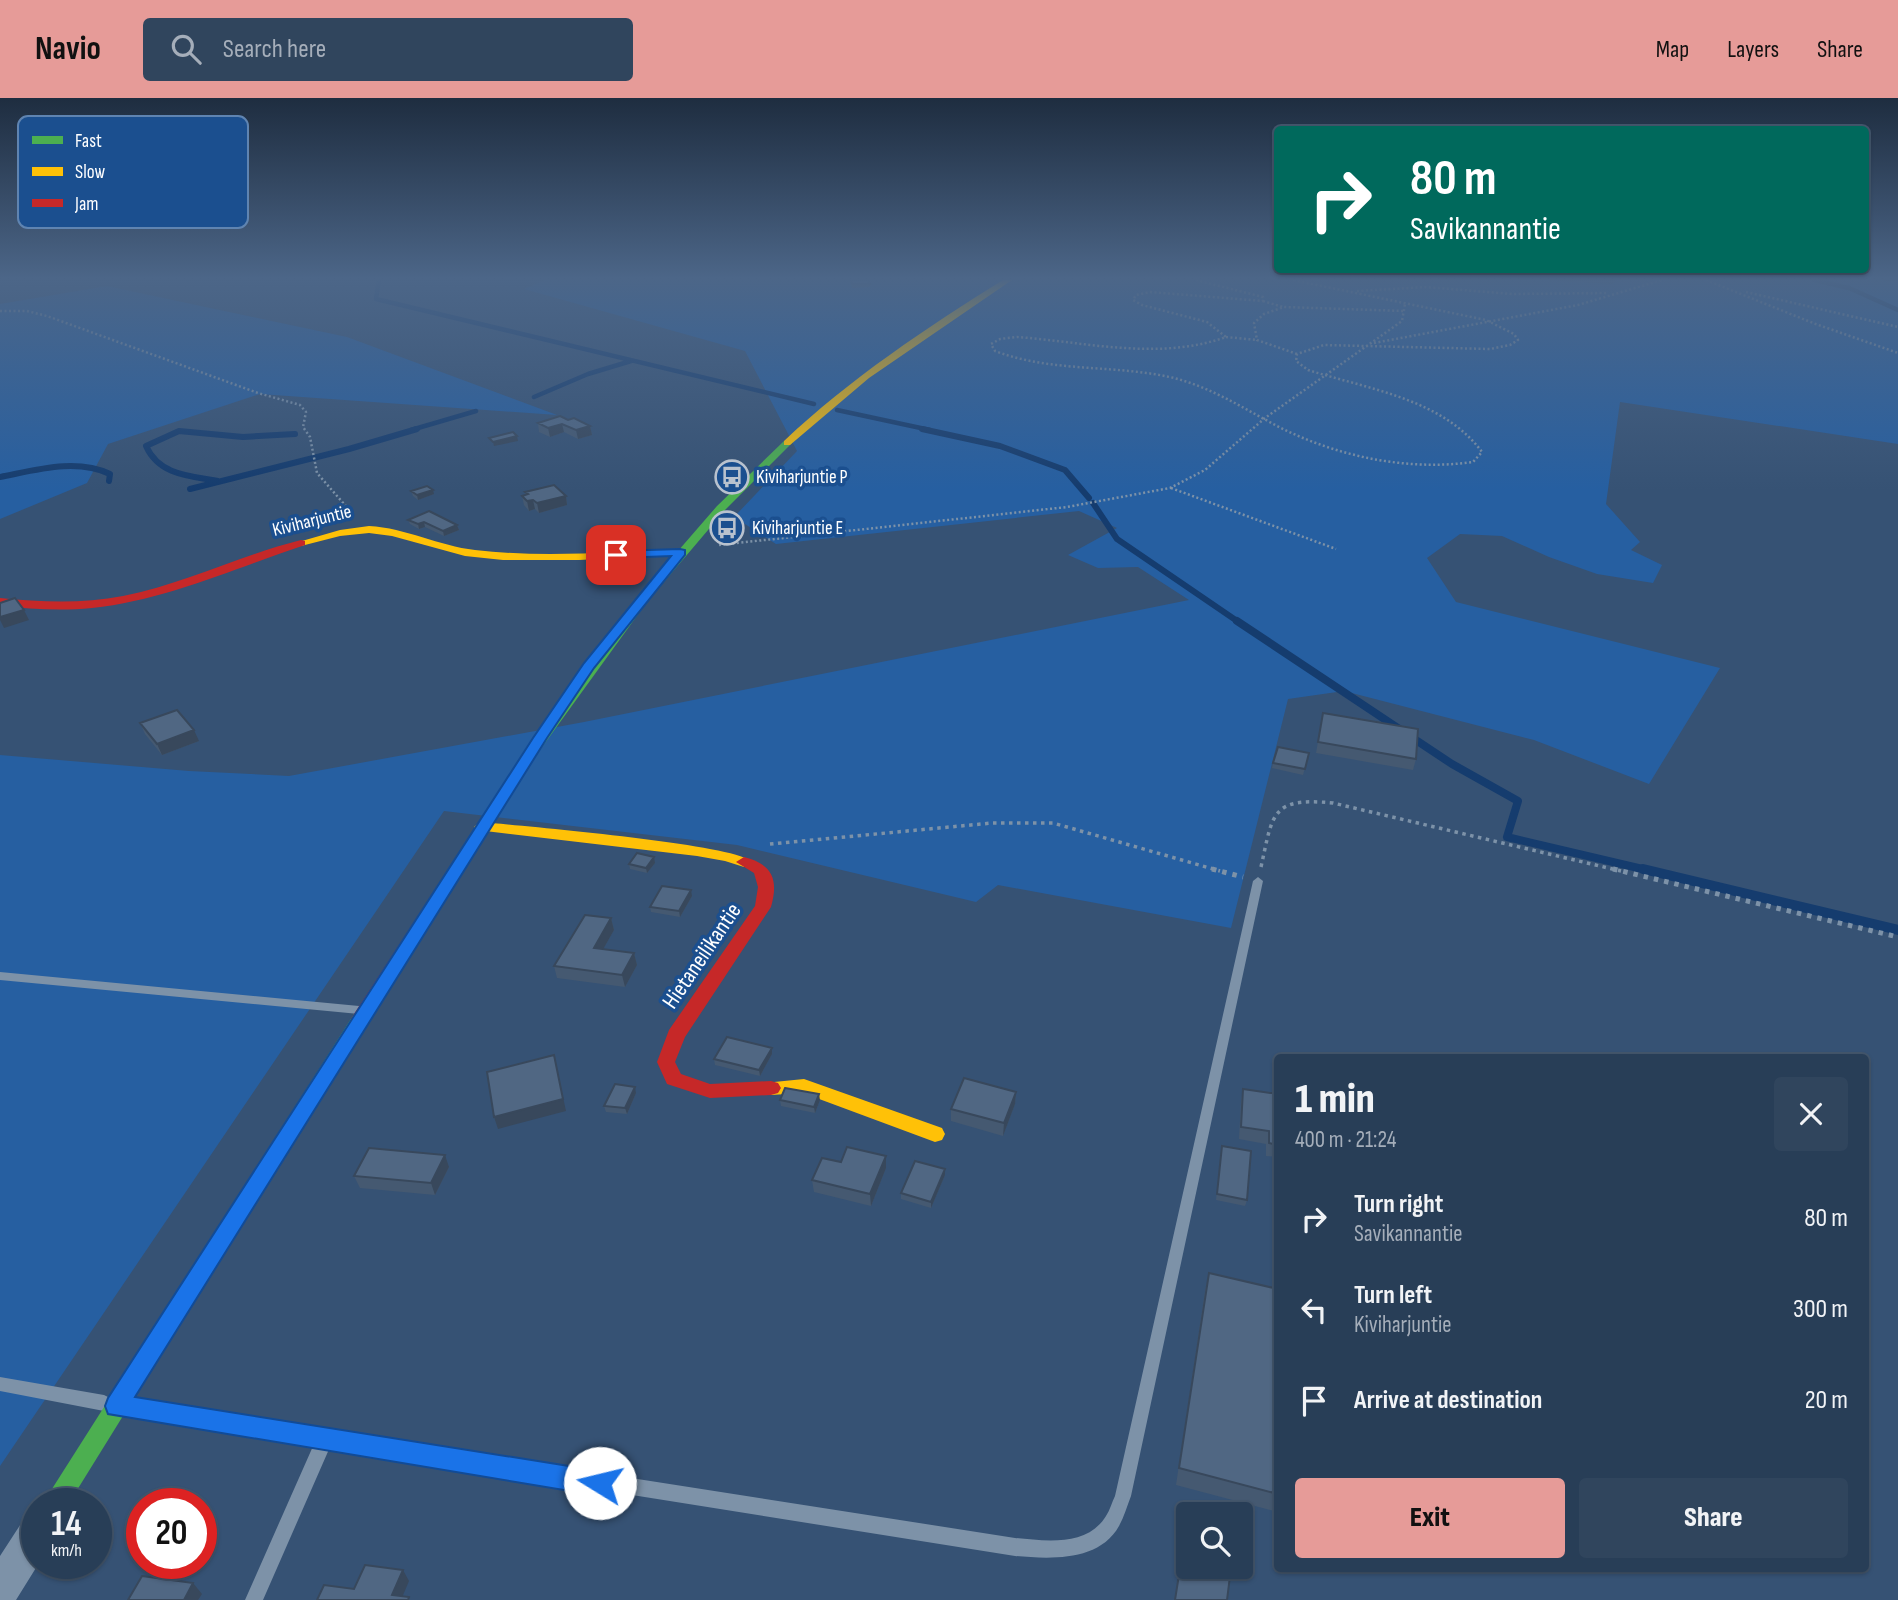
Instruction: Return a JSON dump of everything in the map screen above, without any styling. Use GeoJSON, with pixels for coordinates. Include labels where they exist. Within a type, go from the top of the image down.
{"type":"FeatureCollection","features":[{"type":"Feature","properties":{"kind":"street"},"geometry":{"type":"LineString","coordinates":[[65,1488],[365,1010],[589,666],[682,550],[763,463],[846,389],[900,350]]}},
{"type":"Feature","properties":{"kind":"street","name":"Kiviharjuntie"},"geometry":{"type":"LineString","coordinates":[[0,602],[74,606],[102,604],[127,599],[306,542],[369,529],[447,551],[472,554],[559,557],[682,550]]}},
{"type":"Feature","properties":{"kind":"street","name":"Hietaneilikantie"},"geometry":{"type":"LineString","coordinates":[[482,827],[697,851],[728,856],[761,868],[766,879],[766,900],[676,1035],[666,1062],[674,1080],[710,1091],[803,1086],[935,1134]]}},
{"type":"Feature","properties":{"kind":"street"},"geometry":{"type":"LineString","coordinates":[[0,1590],[21,1557]]}},
{"type":"Feature","properties":{"kind":"lane"},"geometry":{"type":"LineString","coordinates":[[0,1384],[324,1441],[1015,1548],[1054,1551],[1090,1542],[1111,1524],[1123,1496],[1258,881]]}},
{"type":"Feature","properties":{"kind":"lane"},"geometry":{"type":"LineString","coordinates":[[0,976],[365,1010]]}},
{"type":"Feature","properties":{"kind":"lane"},"geometry":{"type":"LineString","coordinates":[[254,1600],[324,1441]]}},
{"type":"Feature","properties":{"kind":"path"},"geometry":{"type":"LineString","coordinates":[[140,350],[258,393],[300,405],[306,412],[303,426],[310,437],[317,473],[338,499],[369,529]]}},
{"type":"Feature","properties":{"kind":"path"},"geometry":{"type":"LineString","coordinates":[[994,350],[1023,360],[1173,378],[1201,386],[1314,442],[1395,462],[1429,467],[1453,466],[1473,462],[1482,452],[1476,439],[1456,423],[1400,399],[1308,370],[1296,361],[1297,354]]}},
{"type":"Feature","properties":{"kind":"path"},"geometry":{"type":"LineString","coordinates":[[1286,350],[1297,354],[1309,350]]}},
{"type":"Feature","properties":{"kind":"path"},"geometry":{"type":"LineString","coordinates":[[682,550],[1056,508],[1170,488],[1205,470],[1265,418],[1360,350]]}},
{"type":"Feature","properties":{"kind":"path"},"geometry":{"type":"LineString","coordinates":[[1170,488],[1336,549]]}},
{"type":"Feature","properties":{"kind":"path"},"geometry":{"type":"LineString","coordinates":[[764,845],[992,823],[1053,824],[1170,859],[1258,881],[1272,820],[1287,802],[1306,799],[1333,803],[1898,937]]}},
{"type":"Feature","properties":{"kind":"shaded area"},"geometry":{"type":"Polygon","coordinates":[[[0,350],[382,350],[557,415],[260,394],[108,444],[87,483],[0,519],[0,350]]]}},
{"type":"Feature","properties":{"kind":"shaded area"},"geometry":{"type":"Polygon","coordinates":[[[742,350],[1898,350],[1898,444],[1620,402],[1606,504],[1640,542],[1631,550],[1662,565],[1653,583],[1597,574],[1502,536],[1460,534],[1427,558],[1456,602],[1720,668],[1649,784],[1534,740],[1344,691],[1288,699],[1231,928],[998,885],[976,902],[737,845],[444,811],[0,1466],[0,755],[189,771],[289,776],[584,722],[1189,600],[1138,567],[1098,568],[1068,555],[1117,528],[1079,511],[776,544],[734,517],[797,451],[745,351],[742,350]]]}},
{"type":"Feature","properties":{"kind":"building"},"geometry":{"type":"Polygon","coordinates":[[[560,416],[568,420],[574,418],[590,426],[576,430],[562,424],[548,428],[538,423],[560,416]]]}},
{"type":"Feature","properties":{"kind":"building"},"geometry":{"type":"Polygon","coordinates":[[[513,432],[517,436],[493,442],[489,438],[513,432]]]}},
{"type":"Feature","properties":{"kind":"building"},"geometry":{"type":"Polygon","coordinates":[[[554,485],[566,496],[537,503],[533,500],[527,501],[522,496],[528,494],[525,492],[554,485]]]}},
{"type":"Feature","properties":{"kind":"building"},"geometry":{"type":"Polygon","coordinates":[[[427,486],[433,490],[417,495],[411,491],[427,486]]]}},
{"type":"Feature","properties":{"kind":"building"},"geometry":{"type":"Polygon","coordinates":[[[429,511],[457,525],[443,531],[424,522],[418,524],[408,520],[429,511]]]}},
{"type":"Feature","properties":{"kind":"building"},"geometry":{"type":"Polygon","coordinates":[[[15,598],[24,610],[0,617],[0,603],[15,598]]]}},
{"type":"Feature","properties":{"kind":"building"},"geometry":{"type":"Polygon","coordinates":[[[177,710],[194,730],[157,744],[140,723],[177,710]]]}},
{"type":"Feature","properties":{"kind":"building"},"geometry":{"type":"Polygon","coordinates":[[[1323,713],[1418,729],[1416,759],[1318,742],[1323,713]]]}},
{"type":"Feature","properties":{"kind":"building"},"geometry":{"type":"Polygon","coordinates":[[[1278,747],[1309,753],[1305,769],[1273,763],[1278,747]]]}},
{"type":"Feature","properties":{"kind":"building"},"geometry":{"type":"Polygon","coordinates":[[[637,853],[654,857],[646,868],[629,864],[637,853]]]}},
{"type":"Feature","properties":{"kind":"building"},"geometry":{"type":"Polygon","coordinates":[[[662,886],[691,890],[679,911],[650,907],[662,886]]]}},
{"type":"Feature","properties":{"kind":"building"},"geometry":{"type":"Polygon","coordinates":[[[585,915],[611,918],[594,948],[634,953],[622,975],[554,966],[585,915]]]}},
{"type":"Feature","properties":{"kind":"building"},"geometry":{"type":"Polygon","coordinates":[[[727,1037],[772,1048],[759,1070],[714,1059],[727,1037]]]}},
{"type":"Feature","properties":{"kind":"building"},"geometry":{"type":"Polygon","coordinates":[[[554,1055],[563,1099],[494,1117],[487,1072],[554,1055]]]}},
{"type":"Feature","properties":{"kind":"building"},"geometry":{"type":"Polygon","coordinates":[[[964,1078],[1016,1092],[1004,1123],[951,1109],[964,1078]]]}},
{"type":"Feature","properties":{"kind":"building"},"geometry":{"type":"Polygon","coordinates":[[[615,1084],[635,1087],[625,1108],[604,1106],[615,1084]]]}},
{"type":"Feature","properties":{"kind":"building"},"geometry":{"type":"Polygon","coordinates":[[[785,1088],[819,1094],[814,1107],[780,1100],[785,1088]]]}},
{"type":"Feature","properties":{"kind":"building"},"geometry":{"type":"Polygon","coordinates":[[[1243,1089],[1274,1093],[1274,1144],[1269,1143],[1269,1131],[1241,1127],[1243,1089]]]}},
{"type":"Feature","properties":{"kind":"building"},"geometry":{"type":"Polygon","coordinates":[[[1222,1146],[1251,1151],[1247,1200],[1217,1194],[1222,1146]]]}},
{"type":"Feature","properties":{"kind":"building"},"geometry":{"type":"Polygon","coordinates":[[[847,1147],[886,1156],[870,1194],[812,1180],[822,1158],[841,1162],[847,1147]]]}},
{"type":"Feature","properties":{"kind":"building"},"geometry":{"type":"Polygon","coordinates":[[[369,1148],[445,1155],[431,1183],[354,1176],[369,1148]]]}},
{"type":"Feature","properties":{"kind":"building"},"geometry":{"type":"Polygon","coordinates":[[[915,1161],[945,1169],[931,1202],[901,1193],[915,1161]]]}},
{"type":"Feature","properties":{"kind":"building"},"geometry":{"type":"Polygon","coordinates":[[[1209,1273],[1274,1288],[1274,1493],[1179,1468],[1209,1273]]]}},
{"type":"Feature","properties":{"kind":"building"},"geometry":{"type":"Polygon","coordinates":[[[365,1565],[403,1570],[392,1595],[409,1597],[408,1600],[317,1600],[324,1585],[354,1589],[365,1565]]]}},
{"type":"Feature","properties":{"kind":"building"},"geometry":{"type":"Polygon","coordinates":[[[140,1579],[193,1583],[184,1600],[128,1600],[140,1579]]]}},
{"type":"Feature","properties":{"kind":"building"},"geometry":{"type":"Polygon","coordinates":[[[1178,1579],[1230,1579],[1227,1600],[1175,1600],[1178,1579]]]}},
{"type":"Feature","properties":{"kind":"waterway"},"geometry":{"type":"LineString","coordinates":[[589,350],[814,404]]}},
{"type":"Feature","properties":{"kind":"waterway"},"geometry":{"type":"LineString","coordinates":[[534,397],[588,374],[631,361]]}},
{"type":"Feature","properties":{"kind":"waterway"},"geometry":{"type":"LineString","coordinates":[[837,410],[930,430]]}},
{"type":"Feature","properties":{"kind":"waterway"},"geometry":{"type":"LineString","coordinates":[[411,430],[476,411]]}},
{"type":"Feature","properties":{"kind":"waterway"},"geometry":{"type":"LineString","coordinates":[[190,489],[417,429]]}},
{"type":"Feature","properties":{"kind":"waterway"},"geometry":{"type":"LineString","coordinates":[[922,429],[1000,446],[1065,470],[1089,498]]}},
{"type":"Feature","properties":{"kind":"waterway"},"geometry":{"type":"LineString","coordinates":[[218,481],[167,468],[152,456],[146,446],[179,431],[243,437],[295,434]]}},
{"type":"Feature","properties":{"kind":"waterway"},"geometry":{"type":"LineString","coordinates":[[0,477],[70,466],[97,469],[110,474],[109,481]]}},
{"type":"Feature","properties":{"kind":"waterway"},"geometry":{"type":"LineString","coordinates":[[1093,503],[1117,539],[1240,623]]}},
{"type":"Feature","properties":{"kind":"waterway"},"geometry":{"type":"LineString","coordinates":[[1240,623],[1452,764],[1518,801],[1507,837],[1651,871]]}},
{"type":"Feature","properties":{"kind":"waterway"},"geometry":{"type":"LineString","coordinates":[[1643,869],[1898,930]]}},
{"type":"Feature","properties":{"kind":"traffic: fast"},"geometry":{"type":"LineString","coordinates":[[532,751],[643,599],[721,508],[787,443]]}},
{"type":"Feature","properties":{"kind":"traffic: fast"},"geometry":{"type":"LineString","coordinates":[[64,1488],[360,1019]]}},
{"type":"Feature","properties":{"kind":"traffic: slow"},"geometry":{"type":"LineString","coordinates":[[787,443],[838,397],[901,350]]}},
{"type":"Feature","properties":{"kind":"traffic: slow"},"geometry":{"type":"LineString","coordinates":[[301,543],[369,529],[392,532],[465,552],[503,556],[579,557],[680,552]]}},
{"type":"Feature","properties":{"kind":"traffic: slow"},"geometry":{"type":"LineString","coordinates":[[482,827],[697,851],[728,856],[744,862]]}},
{"type":"Feature","properties":{"kind":"traffic: slow"},"geometry":{"type":"LineString","coordinates":[[771,1088],[804,1086],[935,1134]]}},
{"type":"Feature","properties":{"kind":"traffic: jam"},"geometry":{"type":"LineString","coordinates":[[0,602],[72,606],[122,600],[174,586],[301,543]]}},
{"type":"Feature","properties":{"kind":"traffic: jam"},"geometry":{"type":"LineString","coordinates":[[360,1019],[532,751]]}},
{"type":"Feature","properties":{"kind":"traffic: jam"},"geometry":{"type":"LineString","coordinates":[[744,862],[760,868],[766,892],[763,907],[676,1035],[666,1062],[674,1079],[710,1091],[771,1088]]}},
{"type":"Feature","properties":{"kind":"place","name":"Kiviharjuntie P"},"geometry":{"type":"Point","coordinates":[732,477]}},
{"type":"Feature","properties":{"kind":"place","name":"Kiviharjuntie E"},"geometry":{"type":"Point","coordinates":[727,528]}},
{"type":"Feature","properties":{"kind":"route"},"geometry":{"type":"LineString","coordinates":[[600,1483],[117,1406],[393,966],[540,738],[589,666],[680,552],[616,555]]}}]}
